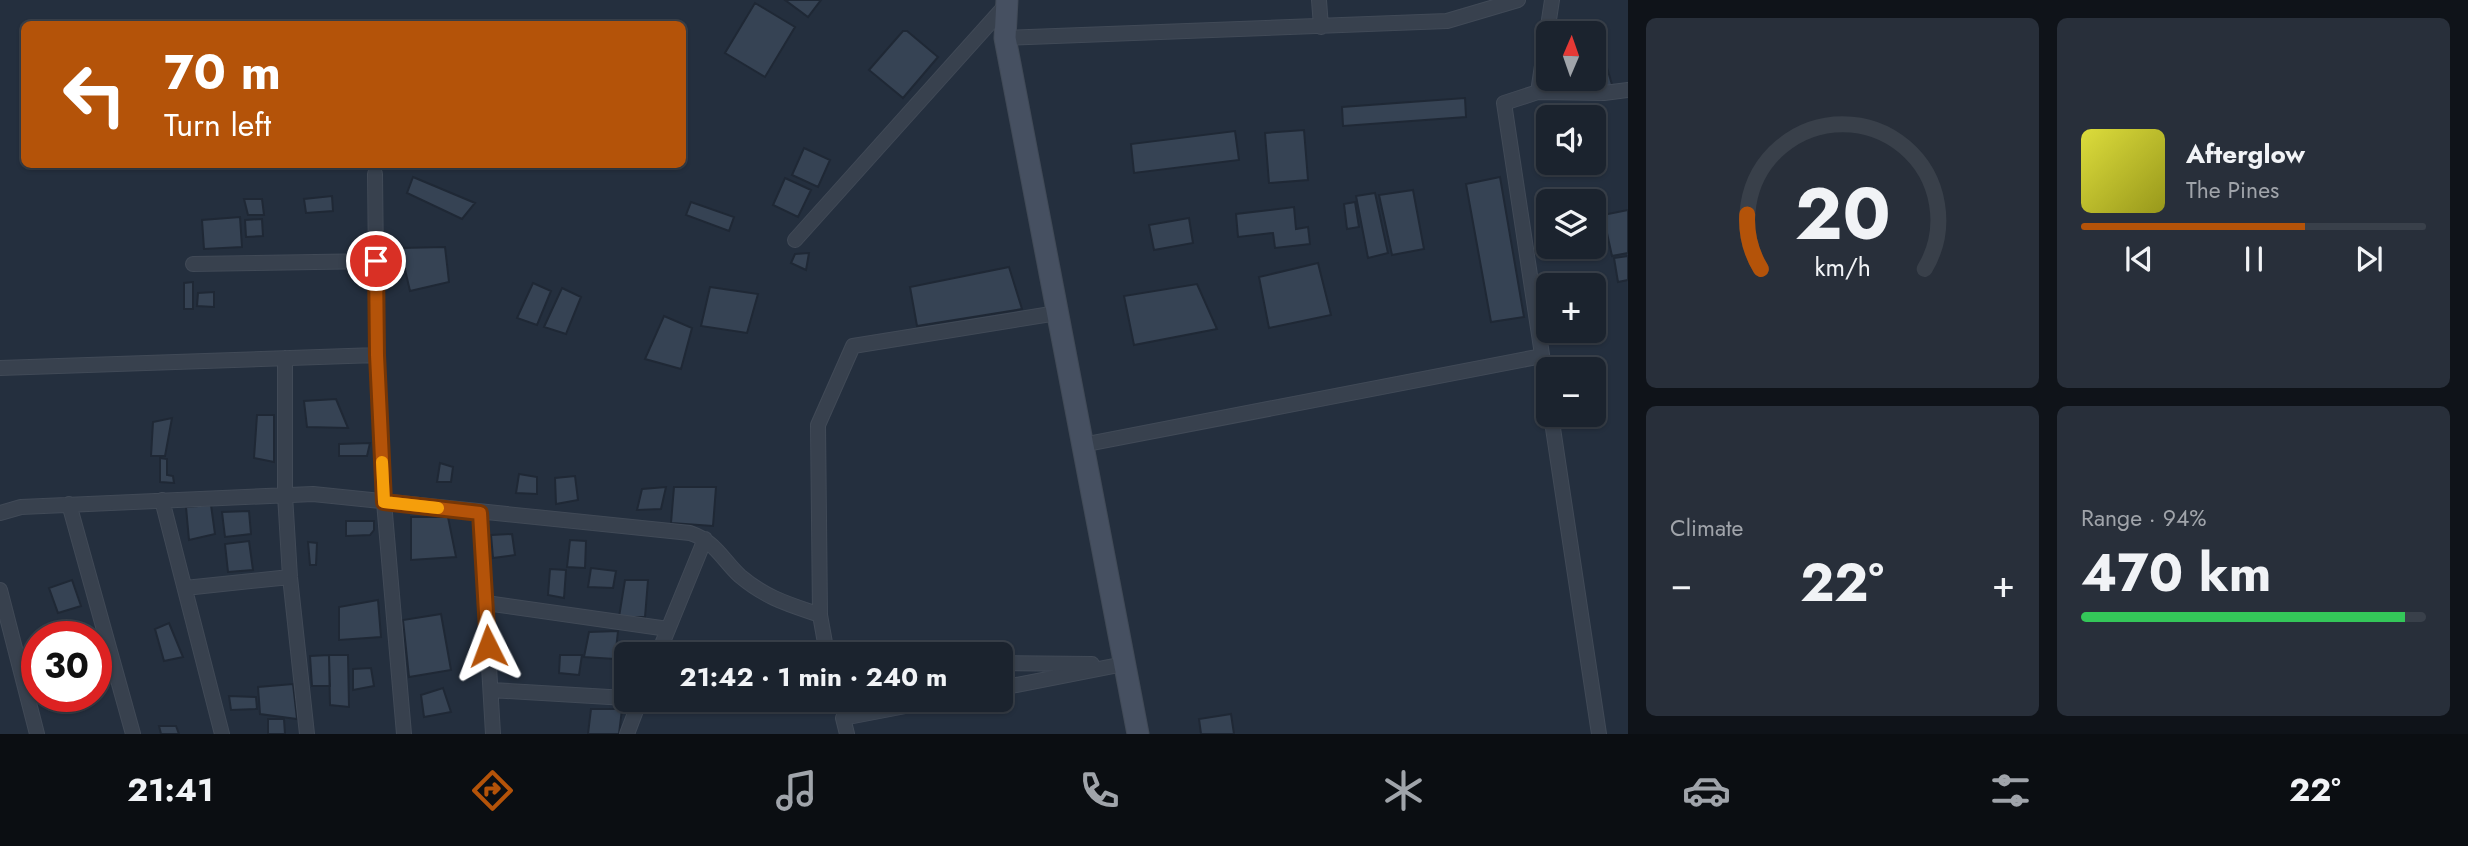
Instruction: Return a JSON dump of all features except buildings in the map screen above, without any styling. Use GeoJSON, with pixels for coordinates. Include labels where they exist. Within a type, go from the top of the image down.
{"type":"FeatureCollection","features":[{"type":"Feature","properties":{"kind":"main road"},"geometry":{"type":"LineString","coordinates":[[1007,3],[1004,38],[1138,734]]}},
{"type":"Feature","properties":{"kind":"street"},"geometry":{"type":"LineString","coordinates":[[1319,0],[1321,27]]}},
{"type":"Feature","properties":{"kind":"street"},"geometry":{"type":"LineString","coordinates":[[1004,38],[1447,21],[1518,0]]}},
{"type":"Feature","properties":{"kind":"street"},"geometry":{"type":"LineString","coordinates":[[1538,92],[1552,0]]}},
{"type":"Feature","properties":{"kind":"street"},"geometry":{"type":"LineString","coordinates":[[795,240],[1007,3]]}},
{"type":"Feature","properties":{"kind":"street"},"geometry":{"type":"LineString","coordinates":[[1082,445],[1542,356],[1504,103],[1538,92],[1604,93],[1628,90]]}},
{"type":"Feature","properties":{"kind":"street"},"geometry":{"type":"LineString","coordinates":[[375,174],[377,355],[384,502],[404,734]]}},
{"type":"Feature","properties":{"kind":"street"},"geometry":{"type":"LineString","coordinates":[[193,264],[376,261]]}},
{"type":"Feature","properties":{"kind":"street"},"geometry":{"type":"LineString","coordinates":[[825,642],[820,615],[818,425],[853,346],[1057,313]]}},
{"type":"Feature","properties":{"kind":"street"},"geometry":{"type":"LineString","coordinates":[[0,368],[377,355]]}},
{"type":"Feature","properties":{"kind":"street"},"geometry":{"type":"LineString","coordinates":[[285,358],[285,495],[290,577],[307,734]]}},
{"type":"Feature","properties":{"kind":"street"},"geometry":{"type":"LineString","coordinates":[[1553,427],[1599,734]]}},
{"type":"Feature","properties":{"kind":"street"},"geometry":{"type":"LineString","coordinates":[[0,513],[21,507],[313,494],[690,533],[705,539],[739,575],[770,598],[820,615]]}},
{"type":"Feature","properties":{"kind":"street"},"geometry":{"type":"LineString","coordinates":[[162,500],[222,734]]}},
{"type":"Feature","properties":{"kind":"street"},"geometry":{"type":"LineString","coordinates":[[69,505],[133,734]]}},
{"type":"Feature","properties":{"kind":"street"},"geometry":{"type":"LineString","coordinates":[[480,513],[493,734]]}},
{"type":"Feature","properties":{"kind":"street"},"geometry":{"type":"LineString","coordinates":[[663,642],[705,539]]}},
{"type":"Feature","properties":{"kind":"street"},"geometry":{"type":"LineString","coordinates":[[186,588],[290,577]]}},
{"type":"Feature","properties":{"kind":"street"},"geometry":{"type":"LineString","coordinates":[[0,590],[37,734]]}},
{"type":"Feature","properties":{"kind":"street"},"geometry":{"type":"LineString","coordinates":[[485,603],[668,629]]}},
{"type":"Feature","properties":{"kind":"street"},"geometry":{"type":"LineString","coordinates":[[1013,663],[1125,664]]}},
{"type":"Feature","properties":{"kind":"street"},"geometry":{"type":"LineString","coordinates":[[1013,686],[1125,664]]}},
{"type":"Feature","properties":{"kind":"street"},"geometry":{"type":"LineString","coordinates":[[491,690],[614,697]]}},
{"type":"Feature","properties":{"kind":"street"},"geometry":{"type":"LineString","coordinates":[[627,734],[635,712]]}},
{"type":"Feature","properties":{"kind":"street"},"geometry":{"type":"LineString","coordinates":[[846,734],[843,718],[874,712]]}},
{"type":"Feature","properties":{"kind":"slow traffic"},"geometry":{"type":"LineString","coordinates":[[382,462],[384,502],[438,508]]}},
{"type":"Feature","properties":{"kind":"route"},"geometry":{"type":"LineString","coordinates":[[376,261],[377,355],[384,502],[480,513],[488,646]]}}]}
